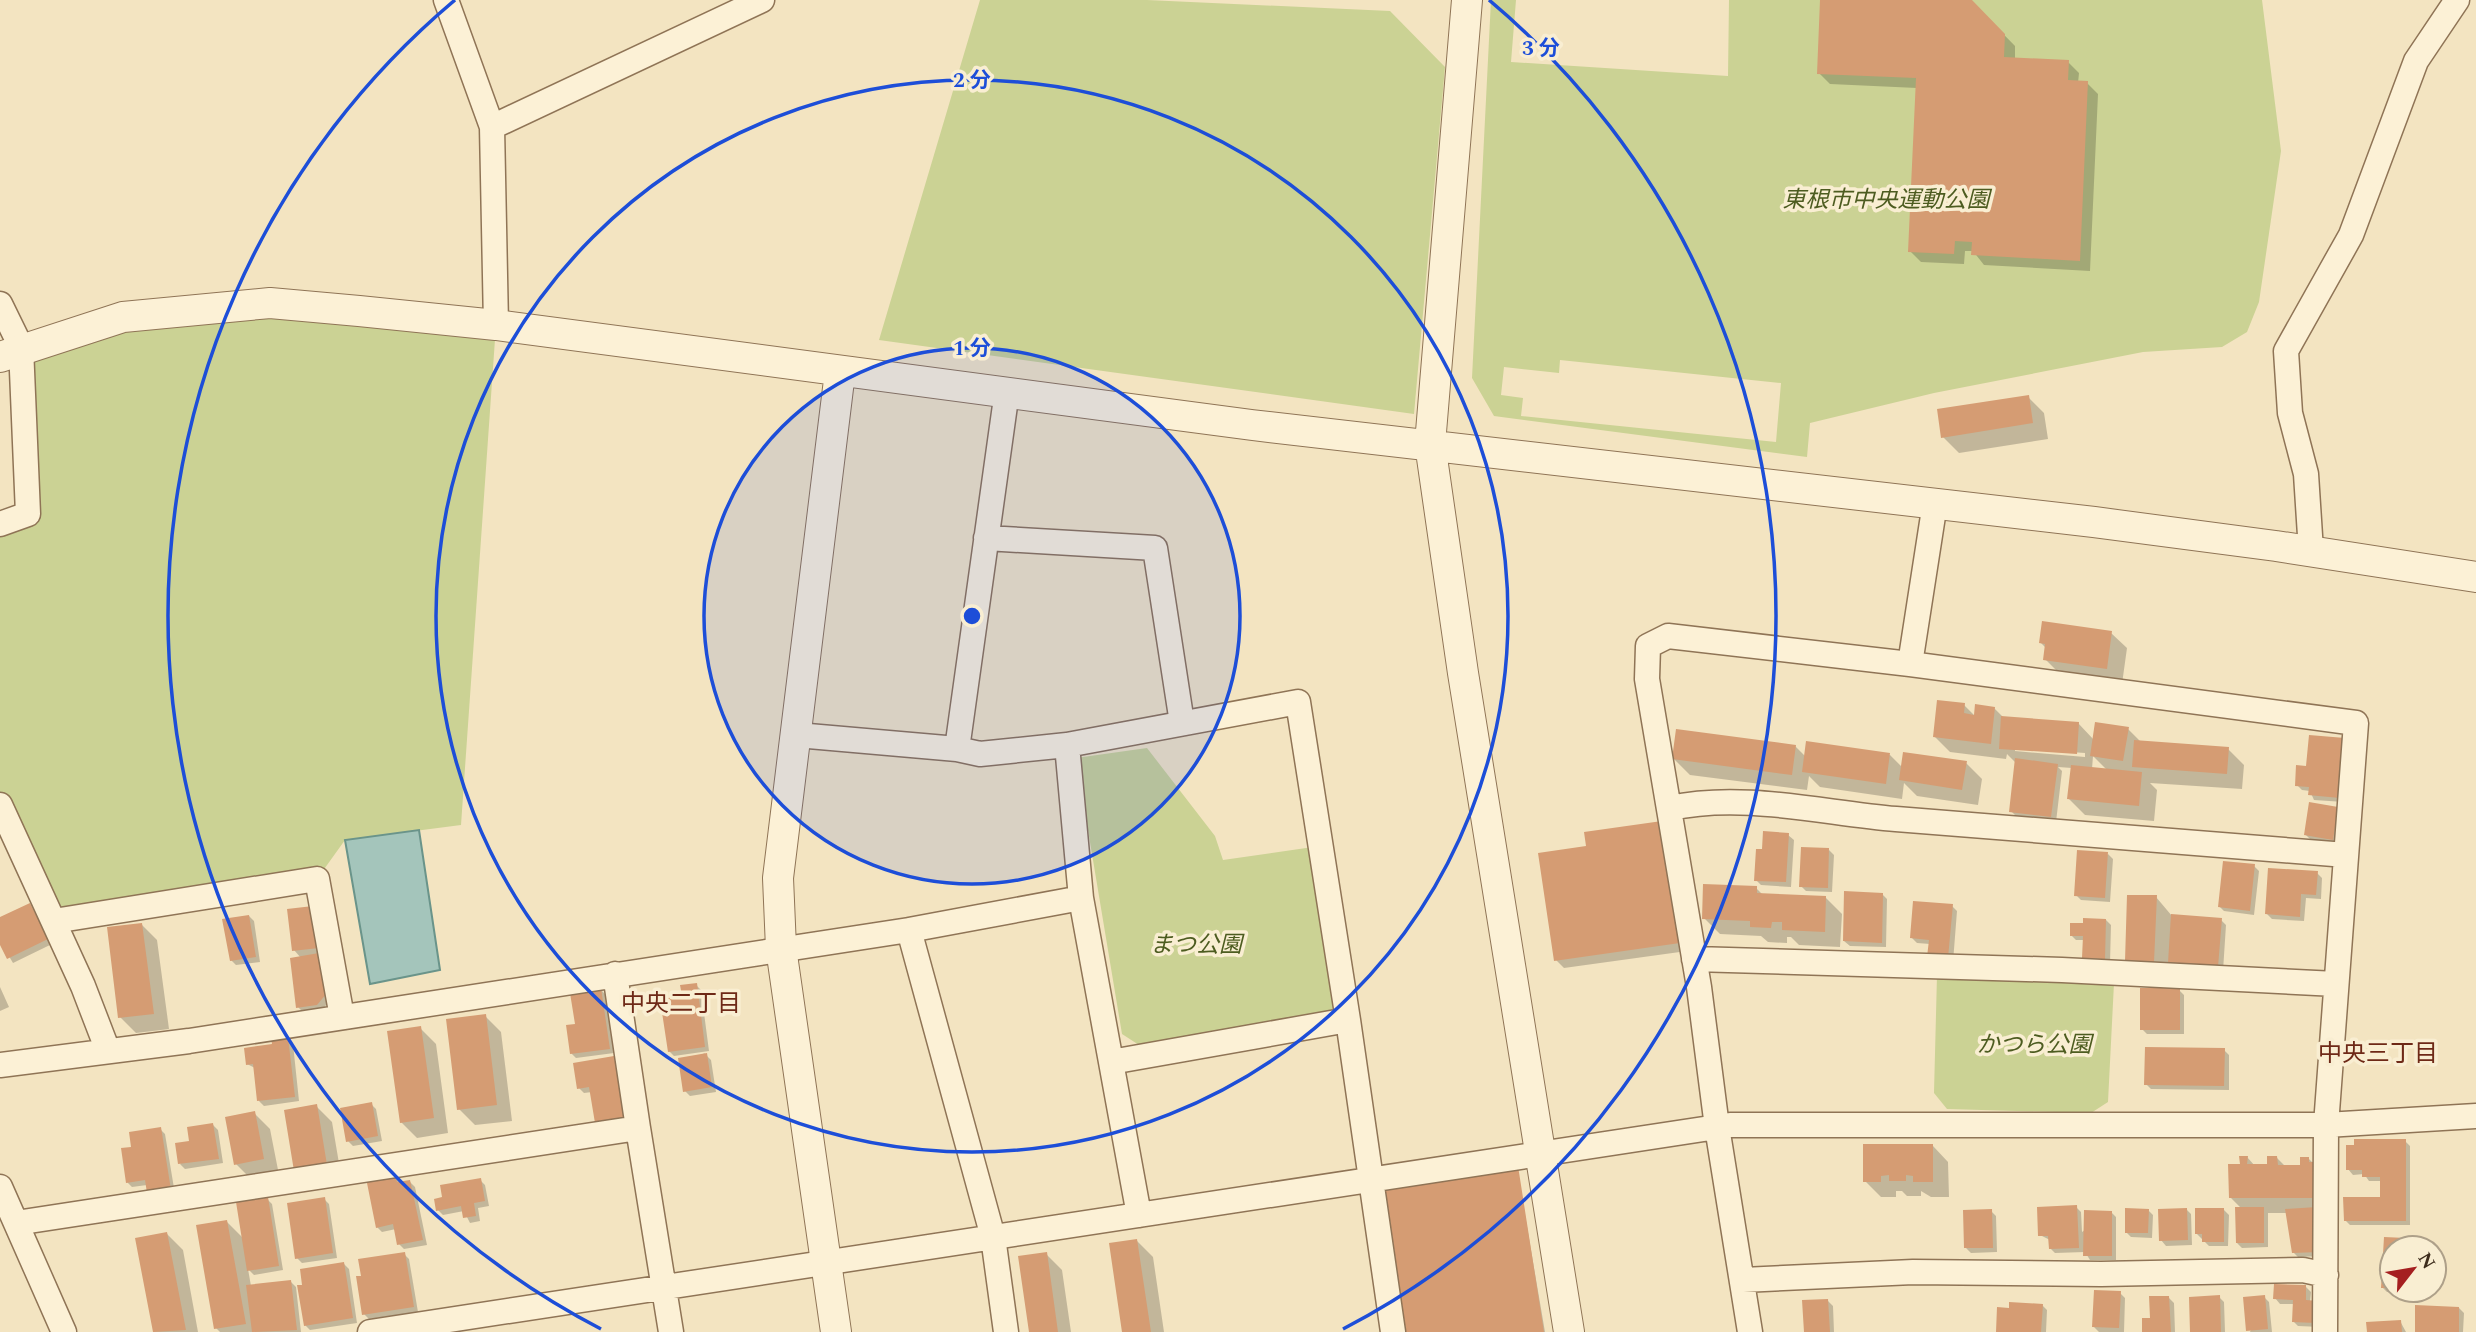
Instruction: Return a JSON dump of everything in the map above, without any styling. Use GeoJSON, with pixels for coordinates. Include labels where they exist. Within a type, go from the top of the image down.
{"type":"FeatureCollection","features":[{"type":"Feature","properties":{"kind":"street"},"geometry":{"type":"LineString","coordinates":[[446,0],[492,127],[496,325]]}},
{"type":"Feature","properties":{"kind":"street"},"geometry":{"type":"LineString","coordinates":[[492,127],[762,0]]}},
{"type":"Feature","properties":{"kind":"street"},"geometry":{"type":"LineString","coordinates":[[1467,0],[1430,444],[1463,673],[1569,1332]]}},
{"type":"Feature","properties":{"kind":"street"},"geometry":{"type":"LineString","coordinates":[[2311,551],[2306,474],[2290,413],[2286,351],[2351,235],[2416,61],[2457,0]]}},
{"type":"Feature","properties":{"kind":"street"},"geometry":{"type":"LineString","coordinates":[[10,352],[123,317],[270,303],[496,325],[1252,425],[1935,503],[2311,551],[2476,577]]}},
{"type":"Feature","properties":{"kind":"street"},"geometry":{"type":"LineString","coordinates":[[0,304],[10,352],[27,514],[0,524]]}},
{"type":"Feature","properties":{"kind":"street"},"geometry":{"type":"LineString","coordinates":[[836,1332],[781,948],[778,878],[840,372]]}},
{"type":"Feature","properties":{"kind":"street"},"geometry":{"type":"LineString","coordinates":[[957,749],[1007,391]]}},
{"type":"Feature","properties":{"kind":"street"},"geometry":{"type":"LineString","coordinates":[[1910,664],[1935,503]]}},
{"type":"Feature","properties":{"kind":"street"},"geometry":{"type":"LineString","coordinates":[[986,538],[1155,548],[1182,723]]}},
{"type":"Feature","properties":{"kind":"street"},"geometry":{"type":"LineString","coordinates":[[1750,1332],[1717,1127],[1694,959],[1647,679],[1648,646],[1668,636],[1910,664],[2356,723],[2326,1125],[2325,1332]]}},
{"type":"Feature","properties":{"kind":"street"},"geometry":{"type":"LineString","coordinates":[[797,735],[957,749],[980,754],[1067,745],[1298,702],[1393,1332]]}},
{"type":"Feature","properties":{"kind":"street"},"geometry":{"type":"LineString","coordinates":[[1067,745],[1081,898],[1139,1214]]}},
{"type":"Feature","properties":{"kind":"street"},"geometry":{"type":"LineString","coordinates":[[1670,808],[1686,804],[1757,804],[1895,819],[2346,855]]}},
{"type":"Feature","properties":{"kind":"street"},"geometry":{"type":"LineString","coordinates":[[0,805],[54,921],[108,1051]]}},
{"type":"Feature","properties":{"kind":"street"},"geometry":{"type":"LineString","coordinates":[[54,921],[317,879],[342,1017]]}},
{"type":"Feature","properties":{"kind":"street"},"geometry":{"type":"LineString","coordinates":[[0,1065],[342,1017],[909,930],[1081,898]]}},
{"type":"Feature","properties":{"kind":"street"},"geometry":{"type":"LineString","coordinates":[[909,930],[993,1237],[1006,1332]]}},
{"type":"Feature","properties":{"kind":"street"},"geometry":{"type":"LineString","coordinates":[[1694,959],[2062,970],[2336,984]]}},
{"type":"Feature","properties":{"kind":"street"},"geometry":{"type":"LineString","coordinates":[[615,974],[671,1332]]}},
{"type":"Feature","properties":{"kind":"street"},"geometry":{"type":"LineString","coordinates":[[1111,1062],[1348,1020]]}},
{"type":"Feature","properties":{"kind":"street"},"geometry":{"type":"LineString","coordinates":[[370,1332],[1717,1127],[1843,1124],[2326,1125],[2476,1116]]}},
{"type":"Feature","properties":{"kind":"street"},"geometry":{"type":"LineString","coordinates":[[16,1223],[638,1128]]}},
{"type":"Feature","properties":{"kind":"street"},"geometry":{"type":"LineString","coordinates":[[0,1187],[64,1332]]}},
{"type":"Feature","properties":{"kind":"street"},"geometry":{"type":"LineString","coordinates":[[1743,1280],[1913,1272],[2101,1274],[2303,1270],[2326,1275]]}},
{"type":"Feature","properties":{"kind":"green space"},"geometry":{"type":"Polygon","coordinates":[[[980,0],[1147,0],[1390,11],[1445,67],[1414,414],[879,340],[980,0]]]}},
{"type":"Feature","properties":{"kind":"green space","name":"東根市中央運動公園"},"geometry":{"type":"Polygon","coordinates":[[[1491,0],[1516,0],[1511,62],[1728,76],[1729,0],[2262,0],[2281,151],[2259,302],[2247,332],[2222,347],[2143,352],[1934,393],[1810,423],[1807,457],[1494,416],[1472,378],[1491,0]],[[1560,360],[1559,373],[1504,367],[1501,395],[1523,398],[1521,416],[1776,442],[1781,383],[1560,360]]]}},
{"type":"Feature","properties":{"kind":"green space"},"geometry":{"type":"Polygon","coordinates":[[[211,307],[496,325],[461,825],[345,840],[317,879],[54,921],[0,805],[0,524],[28,514],[21,347],[211,307]]]}},
{"type":"Feature","properties":{"kind":"green space","name":"まつ公園"},"geometry":{"type":"Polygon","coordinates":[[[1147,748],[1215,836],[1223,860],[1313,847],[1339,1011],[1139,1045],[1122,1034],[1076,758],[1147,748]]]}},
{"type":"Feature","properties":{"kind":"green space","name":"かつら公園"},"geometry":{"type":"Polygon","coordinates":[[[1937,975],[2114,983],[2108,1102],[2091,1113],[1947,1109],[1934,1093],[1937,975]]]}},
{"type":"Feature","properties":{"kind":"water"},"geometry":{"type":"Polygon","coordinates":[[[419,830],[440,970],[370,984],[345,840],[419,830]]]}},
{"type":"Feature","properties":{"kind":"building"},"geometry":{"type":"Polygon","coordinates":[[[1820,0],[1972,0],[2005,34],[2004,57],[2069,60],[2068,80],[2088,81],[2080,261],[1971,255],[1972,242],[1955,241],[1954,254],[1908,252],[1916,78],[1817,74],[1820,0]]]}},
{"type":"Feature","properties":{"kind":"building"},"geometry":{"type":"Polygon","coordinates":[[[2029,395],[2033,423],[1941,438],[1937,409],[2029,395]]]}},
{"type":"Feature","properties":{"kind":"building"},"geometry":{"type":"Polygon","coordinates":[[[2042,621],[2112,631],[2107,669],[2043,660],[2045,644],[2039,643],[2042,621]]]}},
{"type":"Feature","properties":{"kind":"building"},"geometry":{"type":"Polygon","coordinates":[[[1937,700],[1965,703],[1964,713],[1974,715],[1975,704],[1995,707],[1991,744],[1933,737],[1937,700]]]}},
{"type":"Feature","properties":{"kind":"building"},"geometry":{"type":"Polygon","coordinates":[[[2001,716],[2079,722],[2077,754],[1999,749],[2001,716]]]}},
{"type":"Feature","properties":{"kind":"building"},"geometry":{"type":"Polygon","coordinates":[[[2095,722],[2129,727],[2123,761],[2090,756],[2095,722]]]}},
{"type":"Feature","properties":{"kind":"building"},"geometry":{"type":"Polygon","coordinates":[[[1676,729],[1796,745],[1792,775],[1672,759],[1676,729]]]}},
{"type":"Feature","properties":{"kind":"building"},"geometry":{"type":"Polygon","coordinates":[[[2309,735],[2345,738],[2340,798],[2308,795],[2309,787],[2295,786],[2296,765],[2306,766],[2309,735]]]}},
{"type":"Feature","properties":{"kind":"building"},"geometry":{"type":"Polygon","coordinates":[[[2134,740],[2229,747],[2227,774],[2132,767],[2134,740]]]}},
{"type":"Feature","properties":{"kind":"building"},"geometry":{"type":"Polygon","coordinates":[[[1806,741],[1890,753],[1886,784],[1802,772],[1806,741]]]}},
{"type":"Feature","properties":{"kind":"building"},"geometry":{"type":"Polygon","coordinates":[[[1903,752],[1967,761],[1962,790],[1899,780],[1903,752]]]}},
{"type":"Feature","properties":{"kind":"building"},"geometry":{"type":"Polygon","coordinates":[[[2015,758],[2058,764],[2051,817],[2009,812],[2015,758]]]}},
{"type":"Feature","properties":{"kind":"building"},"geometry":{"type":"Polygon","coordinates":[[[2071,765],[2142,772],[2139,806],[2067,799],[2071,765]]]}},
{"type":"Feature","properties":{"kind":"building"},"geometry":{"type":"Polygon","coordinates":[[[2309,802],[2338,807],[2333,840],[2304,835],[2309,802]]]}},
{"type":"Feature","properties":{"kind":"building"},"geometry":{"type":"Polygon","coordinates":[[[1662,821],[1680,943],[1554,961],[1538,853],[1586,846],[1584,832],[1662,821]]]}},
{"type":"Feature","properties":{"kind":"building"},"geometry":{"type":"Polygon","coordinates":[[[1763,831],[1789,833],[1786,882],[1754,881],[1756,849],[1762,849],[1763,831]]]}},
{"type":"Feature","properties":{"kind":"building"},"geometry":{"type":"Polygon","coordinates":[[[1801,847],[1829,848],[1828,888],[1799,887],[1801,847]]]}},
{"type":"Feature","properties":{"kind":"building"},"geometry":{"type":"Polygon","coordinates":[[[2077,850],[2108,852],[2105,898],[2074,896],[2077,850]]]}},
{"type":"Feature","properties":{"kind":"building"},"geometry":{"type":"Polygon","coordinates":[[[2223,861],[2255,864],[2250,911],[2218,907],[2223,861]]]}},
{"type":"Feature","properties":{"kind":"building"},"geometry":{"type":"Polygon","coordinates":[[[2268,868],[2318,871],[2316,895],[2301,894],[2300,917],[2265,914],[2268,868]]]}},
{"type":"Feature","properties":{"kind":"building"},"geometry":{"type":"Polygon","coordinates":[[[1703,884],[1757,886],[1757,893],[1826,896],[1825,932],[1782,930],[1782,922],[1772,922],[1771,928],[1750,927],[1750,921],[1702,919],[1703,884]]]}},
{"type":"Feature","properties":{"kind":"building"},"geometry":{"type":"Polygon","coordinates":[[[1844,891],[1883,893],[1882,943],[1843,941],[1844,891]]]}},
{"type":"Feature","properties":{"kind":"building"},"geometry":{"type":"Polygon","coordinates":[[[2127,895],[2157,895],[2154,962],[2125,961],[2127,895]]]}},
{"type":"Feature","properties":{"kind":"building"},"geometry":{"type":"Polygon","coordinates":[[[1913,901],[1953,904],[1948,958],[1927,957],[1929,940],[1910,938],[1913,901]]]}},
{"type":"Feature","properties":{"kind":"building"},"geometry":{"type":"Polygon","coordinates":[[[30,903],[48,939],[7,959],[0,945],[0,917],[30,903]]]}},
{"type":"Feature","properties":{"kind":"building"},"geometry":{"type":"Polygon","coordinates":[[[313,906],[319,948],[292,951],[287,909],[313,906]]]}},
{"type":"Feature","properties":{"kind":"building"},"geometry":{"type":"Polygon","coordinates":[[[2171,914],[2222,918],[2218,967],[2168,963],[2171,914]]]}},
{"type":"Feature","properties":{"kind":"building"},"geometry":{"type":"Polygon","coordinates":[[[249,915],[256,957],[230,961],[222,919],[249,915]]]}},
{"type":"Feature","properties":{"kind":"building"},"geometry":{"type":"Polygon","coordinates":[[[2083,918],[2106,919],[2105,959],[2082,958],[2083,936],[2070,936],[2070,923],[2083,923],[2083,918]]]}},
{"type":"Feature","properties":{"kind":"building"},"geometry":{"type":"Polygon","coordinates":[[[142,923],[154,1014],[118,1018],[107,927],[142,923]]]}},
{"type":"Feature","properties":{"kind":"building"},"geometry":{"type":"Polygon","coordinates":[[[319,953],[327,993],[317,1005],[296,1008],[290,958],[319,953]]]}},
{"type":"Feature","properties":{"kind":"building"},"geometry":{"type":"Polygon","coordinates":[[[697,983],[705,1047],[668,1052],[660,999],[682,996],[680,985],[697,983]]]}},
{"type":"Feature","properties":{"kind":"building"},"geometry":{"type":"Polygon","coordinates":[[[601,988],[610,1049],[570,1054],[566,1025],[575,1024],[570,993],[601,988]]]}},
{"type":"Feature","properties":{"kind":"building"},"geometry":{"type":"Polygon","coordinates":[[[2140,988],[2180,988],[2180,1030],[2140,1030],[2140,988]]]}},
{"type":"Feature","properties":{"kind":"building"},"geometry":{"type":"Polygon","coordinates":[[[486,1014],[497,1105],[457,1110],[446,1019],[486,1014]]]}},
{"type":"Feature","properties":{"kind":"building"},"geometry":{"type":"Polygon","coordinates":[[[421,1026],[434,1118],[400,1123],[387,1031],[421,1026]]]}},
{"type":"Feature","properties":{"kind":"building"},"geometry":{"type":"Polygon","coordinates":[[[288,1037],[295,1097],[257,1101],[253,1064],[246,1065],[244,1048],[272,1044],[271,1039],[288,1037]]]}},
{"type":"Feature","properties":{"kind":"building"},"geometry":{"type":"Polygon","coordinates":[[[2145,1047],[2225,1048],[2224,1086],[2144,1085],[2145,1047]]]}},
{"type":"Feature","properties":{"kind":"building"},"geometry":{"type":"Polygon","coordinates":[[[707,1053],[712,1087],[683,1092],[678,1058],[707,1053]]]}},
{"type":"Feature","properties":{"kind":"building"},"geometry":{"type":"Polygon","coordinates":[[[614,1056],[624,1119],[595,1123],[589,1087],[577,1089],[573,1063],[614,1056]]]}},
{"type":"Feature","properties":{"kind":"building"},"geometry":{"type":"Polygon","coordinates":[[[372,1102],[378,1136],[346,1142],[340,1108],[372,1102]]]}},
{"type":"Feature","properties":{"kind":"building"},"geometry":{"type":"Polygon","coordinates":[[[317,1104],[327,1165],[294,1171],[284,1110],[317,1104]]]}},
{"type":"Feature","properties":{"kind":"building"},"geometry":{"type":"Polygon","coordinates":[[[255,1111],[264,1159],[234,1165],[225,1117],[255,1111]]]}},
{"type":"Feature","properties":{"kind":"building"},"geometry":{"type":"Polygon","coordinates":[[[213,1123],[219,1159],[178,1164],[175,1143],[189,1141],[187,1127],[213,1123]]]}},
{"type":"Feature","properties":{"kind":"building"},"geometry":{"type":"Polygon","coordinates":[[[161,1127],[171,1190],[147,1193],[145,1180],[126,1183],[121,1148],[131,1147],[129,1132],[161,1127]]]}},
{"type":"Feature","properties":{"kind":"building"},"geometry":{"type":"Polygon","coordinates":[[[2354,1139],[2406,1139],[2406,1221],[2344,1221],[2343,1197],[2380,1197],[2380,1177],[2362,1177],[2362,1170],[2346,1170],[2346,1145],[2354,1145],[2354,1139]]]}},
{"type":"Feature","properties":{"kind":"building"},"geometry":{"type":"Polygon","coordinates":[[[1863,1144],[1933,1144],[1933,1182],[1913,1182],[1913,1176],[1906,1175],[1906,1181],[1889,1181],[1889,1175],[1881,1176],[1881,1182],[1863,1182],[1863,1144]]]}},
{"type":"Feature","properties":{"kind":"building"},"geometry":{"type":"Polygon","coordinates":[[[2239,1156],[2248,1156],[2247,1164],[2267,1164],[2267,1156],[2277,1156],[2278,1165],[2300,1165],[2300,1157],[2309,1157],[2309,1162],[2318,1162],[2318,1198],[2229,1198],[2228,1164],[2240,1164],[2239,1156]]]}},
{"type":"Feature","properties":{"kind":"building"},"geometry":{"type":"Polygon","coordinates":[[[1518,1166],[1544,1332],[1406,1332],[1385,1186],[1518,1166]]]}},
{"type":"Feature","properties":{"kind":"building"},"geometry":{"type":"Polygon","coordinates":[[[395,1172],[397,1182],[410,1180],[423,1240],[397,1245],[393,1224],[376,1228],[366,1178],[395,1172]]]}},
{"type":"Feature","properties":{"kind":"building"},"geometry":{"type":"Polygon","coordinates":[[[481,1178],[485,1201],[474,1203],[476,1216],[463,1218],[461,1206],[436,1211],[434,1199],[442,1197],[440,1185],[481,1178]]]}},
{"type":"Feature","properties":{"kind":"building"},"geometry":{"type":"Polygon","coordinates":[[[268,1197],[279,1266],[247,1271],[236,1202],[268,1197]]]}},
{"type":"Feature","properties":{"kind":"building"},"geometry":{"type":"Polygon","coordinates":[[[325,1197],[333,1253],[295,1259],[287,1203],[325,1197]]]}},
{"type":"Feature","properties":{"kind":"building"},"geometry":{"type":"Polygon","coordinates":[[[2077,1205],[2079,1248],[2049,1249],[2048,1236],[2038,1236],[2037,1207],[2077,1205]]]}},
{"type":"Feature","properties":{"kind":"building"},"geometry":{"type":"Polygon","coordinates":[[[2235,1207],[2264,1207],[2264,1243],[2236,1243],[2235,1207]]]}},
{"type":"Feature","properties":{"kind":"building"},"geometry":{"type":"Polygon","coordinates":[[[2317,1207],[2319,1252],[2292,1253],[2285,1209],[2317,1207]]]}},
{"type":"Feature","properties":{"kind":"building"},"geometry":{"type":"Polygon","coordinates":[[[2125,1208],[2149,1209],[2148,1233],[2125,1233],[2125,1208]]]}},
{"type":"Feature","properties":{"kind":"building"},"geometry":{"type":"Polygon","coordinates":[[[2187,1208],[2188,1240],[2159,1241],[2158,1209],[2187,1208]]]}},
{"type":"Feature","properties":{"kind":"building"},"geometry":{"type":"Polygon","coordinates":[[[2195,1208],[2224,1208],[2224,1242],[2202,1242],[2202,1234],[2195,1234],[2195,1208]]]}},
{"type":"Feature","properties":{"kind":"building"},"geometry":{"type":"Polygon","coordinates":[[[1992,1209],[1993,1248],[1964,1248],[1963,1210],[1992,1209]]]}},
{"type":"Feature","properties":{"kind":"building"},"geometry":{"type":"Polygon","coordinates":[[[2084,1210],[2112,1211],[2112,1256],[2083,1256],[2084,1210]]]}},
{"type":"Feature","properties":{"kind":"building"},"geometry":{"type":"Polygon","coordinates":[[[227,1220],[246,1324],[214,1329],[196,1225],[227,1220]]]}},
{"type":"Feature","properties":{"kind":"building"},"geometry":{"type":"Polygon","coordinates":[[[167,1232],[186,1330],[153,1332],[135,1238],[167,1232]]]}},
{"type":"Feature","properties":{"kind":"building"},"geometry":{"type":"Polygon","coordinates":[[[1137,1239],[1151,1332],[1122,1332],[1109,1243],[1137,1239]]]}},
{"type":"Feature","properties":{"kind":"building"},"geometry":{"type":"Polygon","coordinates":[[[405,1252],[414,1307],[362,1315],[356,1276],[361,1276],[358,1259],[405,1252]]]}},
{"type":"Feature","properties":{"kind":"building"},"geometry":{"type":"Polygon","coordinates":[[[1047,1252],[1058,1332],[1029,1332],[1018,1256],[1047,1252]]]}},
{"type":"Feature","properties":{"kind":"building"},"geometry":{"type":"Polygon","coordinates":[[[344,1262],[353,1318],[304,1326],[297,1285],[302,1285],[300,1269],[344,1262]]]}},
{"type":"Feature","properties":{"kind":"building"},"geometry":{"type":"Polygon","coordinates":[[[291,1280],[297,1330],[252,1332],[246,1285],[291,1280]]]}},
{"type":"Feature","properties":{"kind":"building"},"geometry":{"type":"Polygon","coordinates":[[[2274,1284],[2306,1285],[2306,1300],[2318,1301],[2317,1323],[2292,1322],[2293,1300],[2273,1299],[2274,1284]]]}},
{"type":"Feature","properties":{"kind":"building"},"geometry":{"type":"Polygon","coordinates":[[[2094,1290],[2121,1291],[2119,1328],[2092,1327],[2094,1290]]]}},
{"type":"Feature","properties":{"kind":"building"},"geometry":{"type":"Polygon","coordinates":[[[2220,1295],[2221,1332],[2190,1332],[2189,1297],[2220,1295]]]}},
{"type":"Feature","properties":{"kind":"building"},"geometry":{"type":"Polygon","coordinates":[[[2265,1295],[2268,1329],[2246,1331],[2243,1297],[2265,1295]]]}},
{"type":"Feature","properties":{"kind":"building"},"geometry":{"type":"Polygon","coordinates":[[[2149,1296],[2169,1296],[2171,1332],[2142,1332],[2142,1318],[2150,1318],[2149,1296]]]}},
{"type":"Feature","properties":{"kind":"building"},"geometry":{"type":"Polygon","coordinates":[[[1828,1299],[1830,1332],[1804,1332],[1802,1300],[1828,1299]]]}},
{"type":"Feature","properties":{"kind":"building"},"geometry":{"type":"Polygon","coordinates":[[[2009,1302],[2043,1304],[2041,1332],[1996,1332],[1997,1307],[2009,1308],[2009,1302]]]}},
{"type":"Feature","properties":{"kind":"building"},"geometry":{"type":"Polygon","coordinates":[[[2415,1305],[2459,1307],[2459,1332],[2415,1332],[2415,1305]]]}},
{"type":"Feature","properties":{"kind":"building"},"geometry":{"type":"Polygon","coordinates":[[[2401,1320],[2402,1332],[2367,1332],[2366,1322],[2401,1320]]]}},
{"type":"Feature","properties":{"kind":"district","name":"中央二丁目"},"geometry":{"type":"Point","coordinates":[681,1004]}},
{"type":"Feature","properties":{"kind":"district","name":"中央三丁目"},"geometry":{"type":"Point","coordinates":[2378,1054]}}]}
